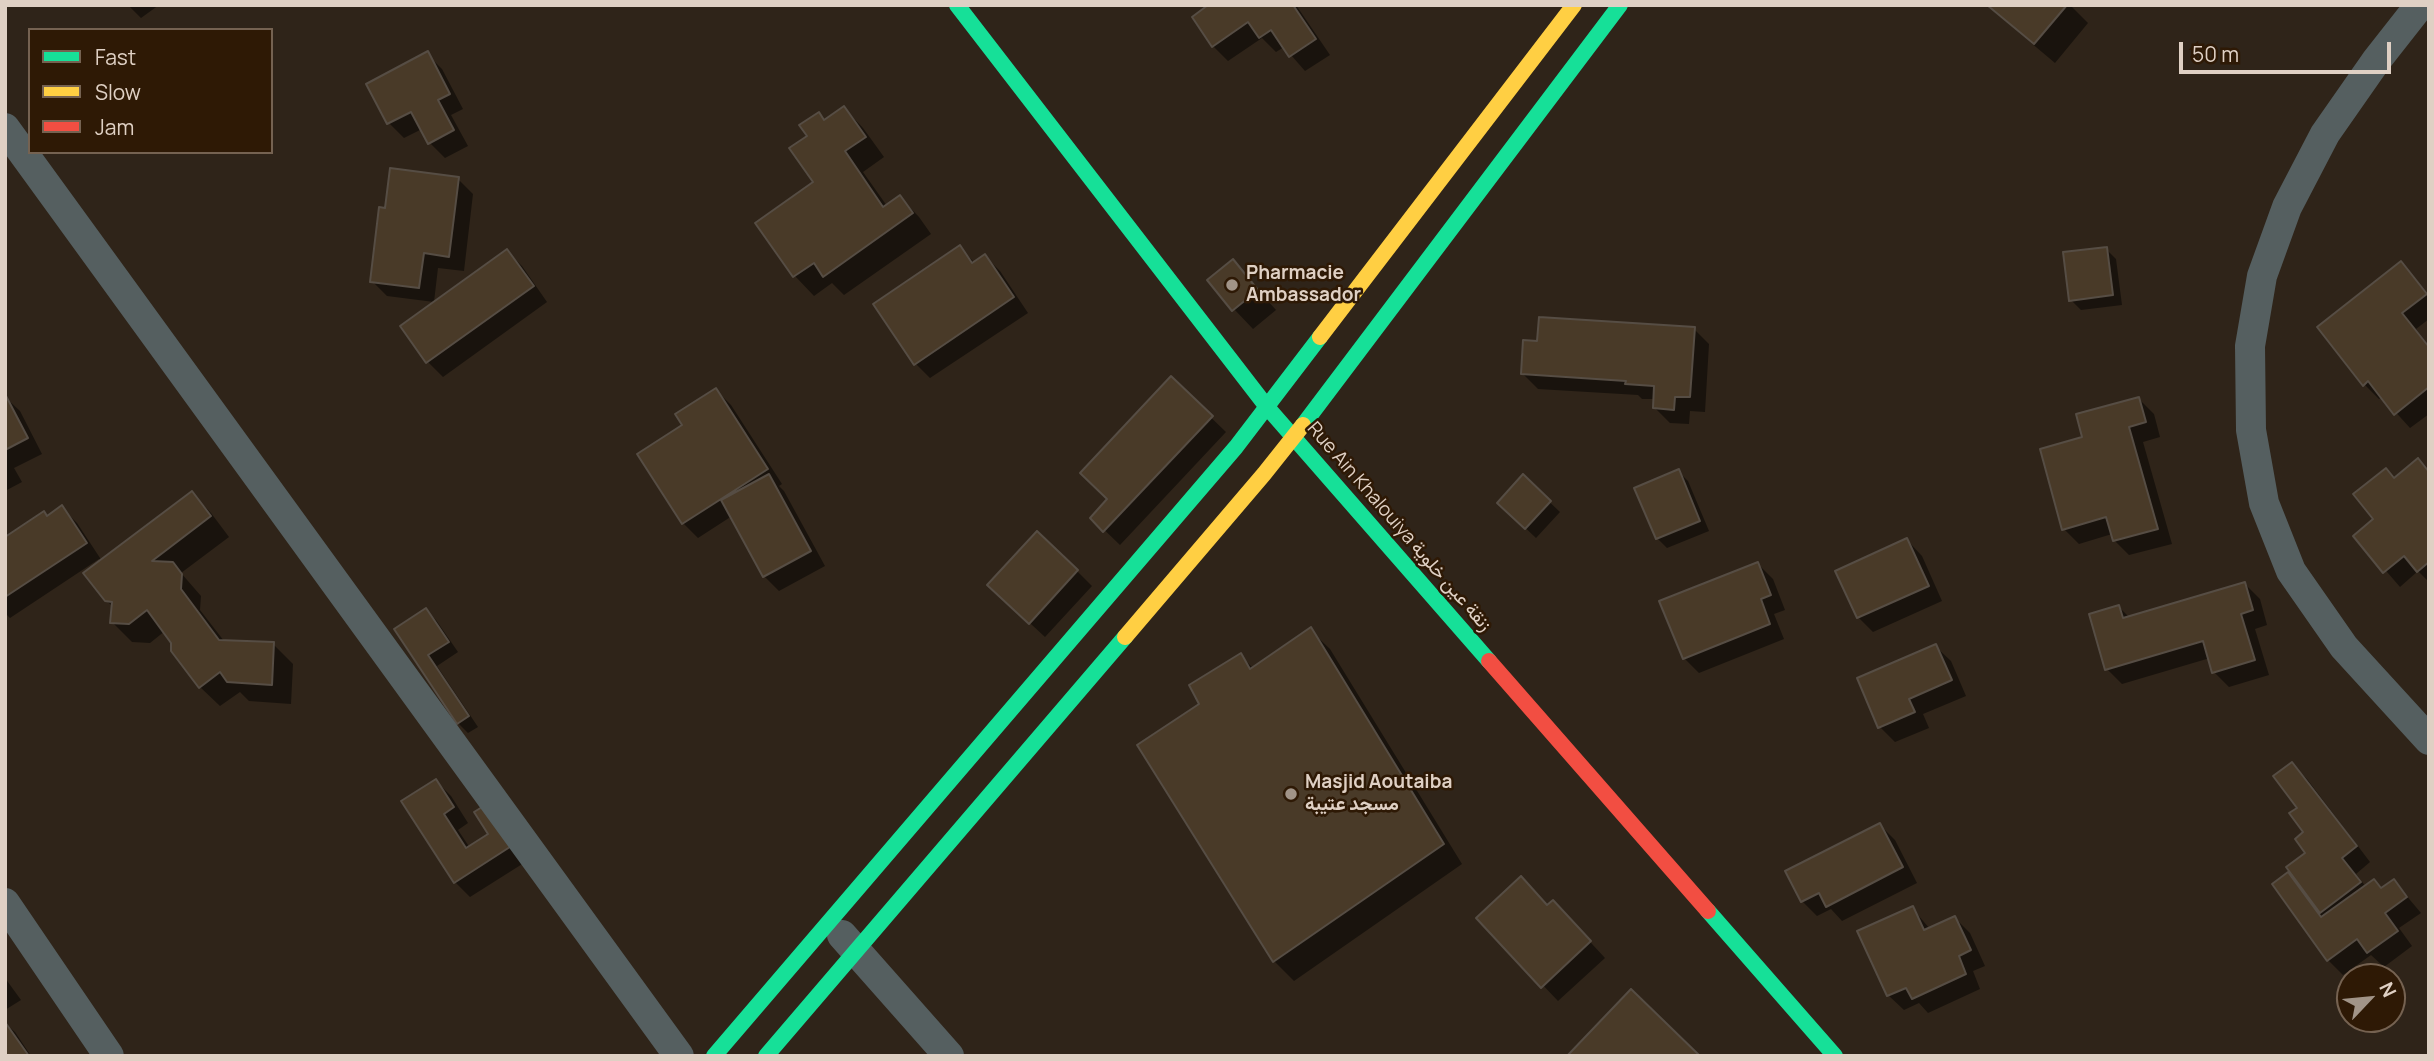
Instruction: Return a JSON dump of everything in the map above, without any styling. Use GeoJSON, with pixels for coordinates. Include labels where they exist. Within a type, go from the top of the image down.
{"type":"FeatureCollection","features":[{"type":"Feature","properties":{"kind":"street","name":"Rue Ain Khalouiya زنقة عين خلوية"},"geometry":{"type":"LineString","coordinates":[[957,5],[1267,407],[1835,1056]]}},
{"type":"Feature","properties":{"kind":"street"},"geometry":{"type":"LineString","coordinates":[[714,1056],[1236,447],[1574,5]]}},
{"type":"Feature","properties":{"kind":"street"},"geometry":{"type":"LineString","coordinates":[[766,1056],[1166,591],[1293,438],[1620,5]]}},
{"type":"Feature","properties":{"kind":"street"},"geometry":{"type":"LineString","coordinates":[[2420,5],[2376,61],[2325,134],[2287,207],[2260,288],[2250,346],[2251,430],[2264,503],[2291,571],[2344,647],[2429,740]]}},
{"type":"Feature","properties":{"kind":"street"},"geometry":{"type":"LineString","coordinates":[[5,128],[679,1056]]}},
{"type":"Feature","properties":{"kind":"street"},"geometry":{"type":"LineString","coordinates":[[5,903],[109,1056]]}},
{"type":"Feature","properties":{"kind":"street"},"geometry":{"type":"LineString","coordinates":[[830,922],[949,1056]]}},
{"type":"Feature","properties":{"kind":"building"},"geometry":{"type":"Polygon","coordinates":[[[1208,5],[1293,5],[1316,39],[1289,57],[1271,30],[1259,38],[1248,22],[1212,47],[1192,17],[1208,5]]]}},
{"type":"Feature","properties":{"kind":"building"},"geometry":{"type":"Polygon","coordinates":[[[1987,5],[2067,5],[2034,44],[1987,5]]]}},
{"type":"Feature","properties":{"kind":"building"},"geometry":{"type":"Polygon","coordinates":[[[428,51],[450,94],[438,100],[454,130],[428,144],[411,112],[387,124],[366,84],[428,51]]]}},
{"type":"Feature","properties":{"kind":"building"},"geometry":{"type":"Polygon","coordinates":[[[844,106],[866,137],[845,151],[883,207],[900,195],[913,213],[823,277],[814,263],[793,277],[755,223],[813,182],[789,148],[807,136],[799,125],[819,112],[824,120],[844,106]]]}},
{"type":"Feature","properties":{"kind":"building"},"geometry":{"type":"Polygon","coordinates":[[[390,168],[459,177],[449,257],[424,253],[419,288],[370,282],[379,207],[385,208],[390,168]]]}},
{"type":"Feature","properties":{"kind":"building"},"geometry":{"type":"Polygon","coordinates":[[[960,245],[972,263],[985,254],[1014,297],[914,365],[873,304],[960,245]]]}},
{"type":"Feature","properties":{"kind":"building"},"geometry":{"type":"Polygon","coordinates":[[[2107,247],[2113,295],[2069,301],[2063,252],[2107,247]]]}},
{"type":"Feature","properties":{"kind":"building"},"geometry":{"type":"Polygon","coordinates":[[[507,249],[534,286],[426,363],[400,326],[507,249]]]}},
{"type":"Feature","properties":{"kind":"building","name":"Pharmacie Ambassador"},"geometry":{"type":"Polygon","coordinates":[[[1233,259],[1258,290],[1232,311],[1207,280],[1233,259]]]}},
{"type":"Feature","properties":{"kind":"building"},"geometry":{"type":"Polygon","coordinates":[[[2401,261],[2427,294],[2402,313],[2429,347],[2429,387],[2394,415],[2368,381],[2363,386],[2317,327],[2401,261]]]}},
{"type":"Feature","properties":{"kind":"building"},"geometry":{"type":"Polygon","coordinates":[[[1539,317],[1695,327],[1690,397],[1675,397],[1674,410],[1653,408],[1654,386],[1625,384],[1626,381],[1521,374],[1523,340],[1537,341],[1539,317]]]}},
{"type":"Feature","properties":{"kind":"building"},"geometry":{"type":"Polygon","coordinates":[[[1171,376],[1213,416],[1103,532],[1090,518],[1107,499],[1080,473],[1171,376]]]}},
{"type":"Feature","properties":{"kind":"building"},"geometry":{"type":"Polygon","coordinates":[[[716,388],[768,469],[682,524],[637,454],[682,425],[675,414],[716,388]]]}},
{"type":"Feature","properties":{"kind":"building"},"geometry":{"type":"Polygon","coordinates":[[[5,394],[28,438],[5,450],[5,394]]]}},
{"type":"Feature","properties":{"kind":"building"},"geometry":{"type":"Polygon","coordinates":[[[2139,397],[2146,422],[2129,427],[2158,529],[2113,541],[2106,517],[2062,530],[2040,449],[2082,437],[2076,414],[2139,397]]]}},
{"type":"Feature","properties":{"kind":"building"},"geometry":{"type":"Polygon","coordinates":[[[2418,458],[2429,472],[2429,562],[2417,572],[2404,556],[2383,573],[2353,536],[2373,519],[2353,494],[2386,468],[2394,478],[2418,458]]]}},
{"type":"Feature","properties":{"kind":"building"},"geometry":{"type":"Polygon","coordinates":[[[1679,469],[1700,521],[1656,539],[1634,488],[1679,469]]]}},
{"type":"Feature","properties":{"kind":"building"},"geometry":{"type":"Polygon","coordinates":[[[769,474],[811,551],[763,577],[721,500],[769,474]]]}},
{"type":"Feature","properties":{"kind":"building"},"geometry":{"type":"Polygon","coordinates":[[[1523,474],[1551,501],[1525,529],[1497,503],[1523,474]]]}},
{"type":"Feature","properties":{"kind":"building"},"geometry":{"type":"Polygon","coordinates":[[[192,491],[211,516],[152,561],[173,562],[182,574],[181,589],[219,640],[274,642],[272,685],[227,682],[220,672],[199,688],[171,651],[171,643],[147,610],[129,624],[110,623],[112,602],[105,601],[83,573],[192,491]]]}},
{"type":"Feature","properties":{"kind":"building"},"geometry":{"type":"Polygon","coordinates":[[[62,505],[87,543],[5,597],[5,537],[44,511],[47,516],[62,505]]]}},
{"type":"Feature","properties":{"kind":"building"},"geometry":{"type":"Polygon","coordinates":[[[1037,531],[1078,570],[1029,624],[987,585],[1037,531]]]}},
{"type":"Feature","properties":{"kind":"building"},"geometry":{"type":"Polygon","coordinates":[[[1907,538],[1929,586],[1857,618],[1835,571],[1907,538]]]}},
{"type":"Feature","properties":{"kind":"building"},"geometry":{"type":"Polygon","coordinates":[[[1758,562],[1771,595],[1761,599],[1770,624],[1683,659],[1659,601],[1758,562]]]}},
{"type":"Feature","properties":{"kind":"building"},"geometry":{"type":"Polygon","coordinates":[[[2245,582],[2253,610],[2241,614],[2255,660],[2212,673],[2203,641],[2105,670],[2089,614],[2119,605],[2123,618],[2245,582]]]}},
{"type":"Feature","properties":{"kind":"building"},"geometry":{"type":"Polygon","coordinates":[[[426,608],[449,642],[428,655],[469,716],[457,724],[394,629],[426,608]]]}},
{"type":"Feature","properties":{"kind":"building","name":"Masjid Aoutaiba مسجد عتيبة"},"geometry":{"type":"Polygon","coordinates":[[[1311,627],[1444,844],[1273,962],[1137,745],[1199,704],[1189,685],[1241,653],[1250,669],[1311,627]]]}},
{"type":"Feature","properties":{"kind":"building"},"geometry":{"type":"Polygon","coordinates":[[[1936,644],[1952,680],[1909,699],[1915,712],[1878,728],[1857,678],[1936,644]]]}},
{"type":"Feature","properties":{"kind":"building"},"geometry":{"type":"Polygon","coordinates":[[[2292,762],[2357,846],[2342,858],[2361,882],[2320,913],[2286,867],[2305,853],[2295,839],[2303,832],[2289,813],[2297,808],[2273,776],[2292,762]]]}},
{"type":"Feature","properties":{"kind":"building"},"geometry":{"type":"Polygon","coordinates":[[[436,779],[454,807],[444,814],[466,848],[488,834],[474,812],[487,804],[513,845],[454,883],[401,801],[436,779]]]}},
{"type":"Feature","properties":{"kind":"building"},"geometry":{"type":"Polygon","coordinates":[[[1880,823],[1903,867],[1826,907],[1819,893],[1801,902],[1785,871],[1880,823]]]}},
{"type":"Feature","properties":{"kind":"building"},"geometry":{"type":"Polygon","coordinates":[[[2288,872],[2321,917],[2374,879],[2381,888],[2394,879],[2407,897],[2385,913],[2398,931],[2367,953],[2357,939],[2327,961],[2272,884],[2288,872]]]}},
{"type":"Feature","properties":{"kind":"building"},"geometry":{"type":"Polygon","coordinates":[[[1521,876],[1547,905],[1553,900],[1591,941],[1541,988],[1476,918],[1521,876]]]}},
{"type":"Feature","properties":{"kind":"building"},"geometry":{"type":"Polygon","coordinates":[[[1913,906],[1924,930],[1955,916],[1971,950],[1959,956],[1966,974],[1912,999],[1906,988],[1887,996],[1857,931],[1913,906]]]}},
{"type":"Feature","properties":{"kind":"building"},"geometry":{"type":"Polygon","coordinates":[[[1631,989],[1700,1056],[1567,1056],[1631,989]]]}},
{"type":"Feature","properties":{"kind":"building"},"geometry":{"type":"Polygon","coordinates":[[[5,1022],[29,1056],[5,1056],[5,1022]]]}},
{"type":"Feature","properties":{"kind":"traffic: fast"},"geometry":{"type":"LineString","coordinates":[[957,5],[1267,407],[1489,661]]}},
{"type":"Feature","properties":{"kind":"traffic: fast"},"geometry":{"type":"LineString","coordinates":[[1303,425],[1620,5]]}},
{"type":"Feature","properties":{"kind":"traffic: fast"},"geometry":{"type":"LineString","coordinates":[[714,1056],[1236,447],[1320,337]]}},
{"type":"Feature","properties":{"kind":"traffic: fast"},"geometry":{"type":"LineString","coordinates":[[766,1056],[1125,637]]}},
{"type":"Feature","properties":{"kind":"traffic: fast"},"geometry":{"type":"LineString","coordinates":[[1708,911],[1835,1056]]}},
{"type":"Feature","properties":{"kind":"traffic: slow"},"geometry":{"type":"LineString","coordinates":[[1320,337],[1574,5]]}},
{"type":"Feature","properties":{"kind":"traffic: slow"},"geometry":{"type":"LineString","coordinates":[[1125,637],[1303,425]]}},
{"type":"Feature","properties":{"kind":"traffic: jam"},"geometry":{"type":"LineString","coordinates":[[1489,661],[1708,911]]}},
{"type":"Feature","properties":{"kind":"place","name":"Pharmacie Ambassador"},"geometry":{"type":"Point","coordinates":[1232,285]}},
{"type":"Feature","properties":{"kind":"place","name":"Masjid Aoutaiba مسجد عتيبة"},"geometry":{"type":"Point","coordinates":[1291,794]}}]}
